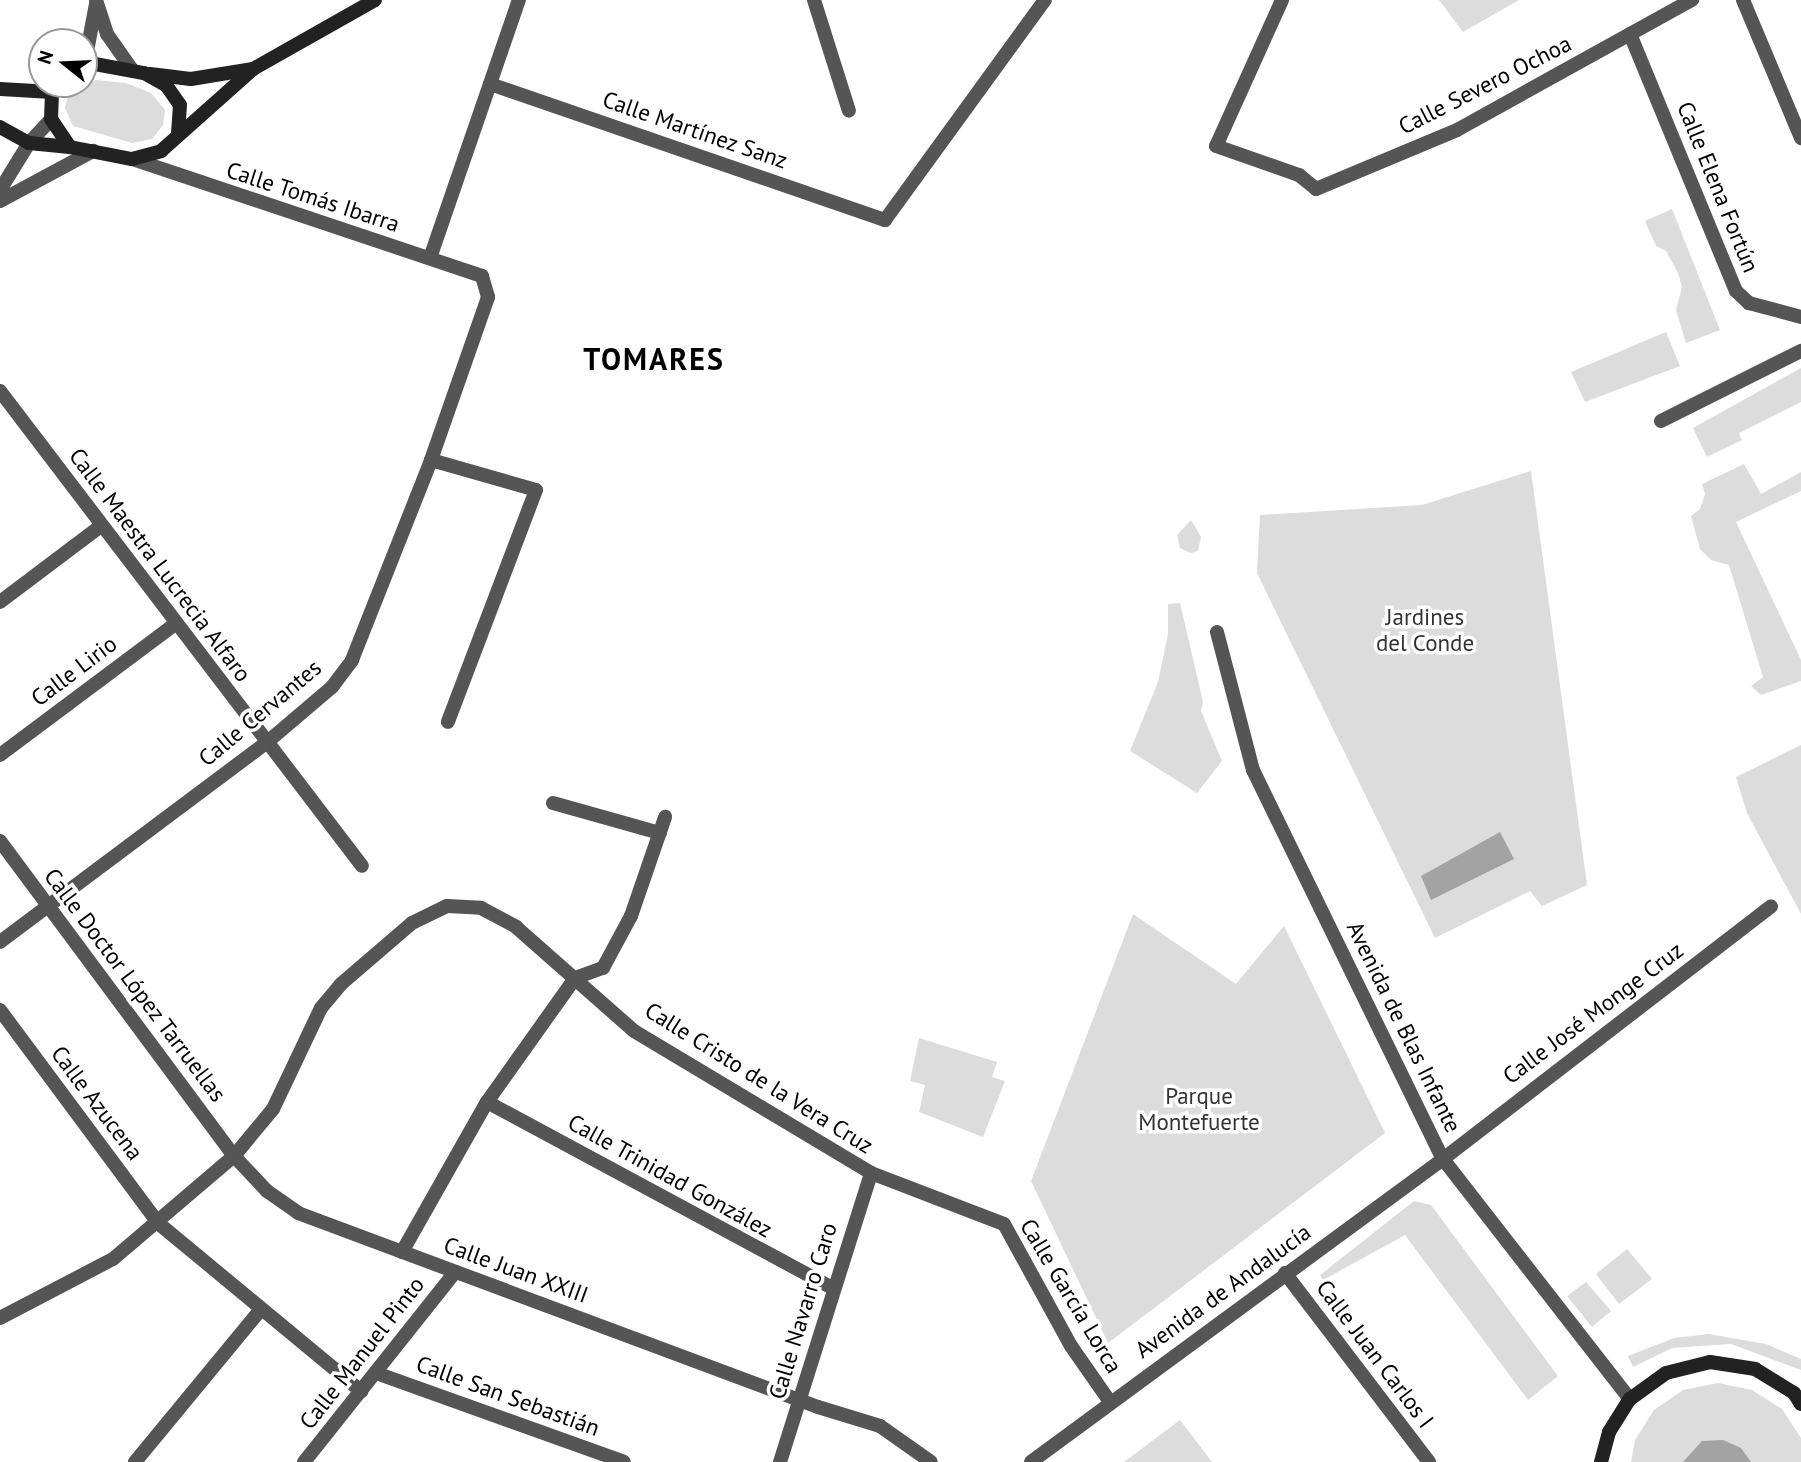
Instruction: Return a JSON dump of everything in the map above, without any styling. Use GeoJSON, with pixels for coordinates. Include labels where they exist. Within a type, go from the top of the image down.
{"type":"FeatureCollection","features":[{"type":"Feature","properties":{"kind":"street"},"geometry":{"type":"LineString","coordinates":[[0,127],[29,143],[70,147],[132,159],[161,150],[253,69],[375,0]]}},
{"type":"Feature","properties":{"kind":"street"},"geometry":{"type":"LineString","coordinates":[[430,258],[519,0]]}},
{"type":"Feature","properties":{"kind":"street"},"geometry":{"type":"LineString","coordinates":[[814,0],[849,111]]}},
{"type":"Feature","properties":{"kind":"street","name":"Calle Severo Ochoa"},"geometry":{"type":"LineString","coordinates":[[1282,0],[1216,146],[1300,176],[1316,188],[1457,130],[1692,0]]}},
{"type":"Feature","properties":{"kind":"street"},"geometry":{"type":"LineString","coordinates":[[1744,0],[1801,138]]}},
{"type":"Feature","properties":{"kind":"street"},"geometry":{"type":"LineString","coordinates":[[96,1],[107,34],[139,72],[166,85],[180,105],[178,135]]}},
{"type":"Feature","properties":{"kind":"street"},"geometry":{"type":"LineString","coordinates":[[91,28],[96,1]]}},
{"type":"Feature","properties":{"kind":"street","name":"Calle Martínez Sanz"},"geometry":{"type":"LineString","coordinates":[[490,84],[885,220],[1037,3]]}},
{"type":"Feature","properties":{"kind":"street","name":"Calle Elena Fortún"},"geometry":{"type":"LineString","coordinates":[[1630,34],[1735,291],[1749,303],[1801,317]]}},
{"type":"Feature","properties":{"kind":"street"},"geometry":{"type":"LineString","coordinates":[[98,65],[191,79],[253,69]]}},
{"type":"Feature","properties":{"kind":"street"},"geometry":{"type":"LineString","coordinates":[[0,89],[28,88]]}},
{"type":"Feature","properties":{"kind":"street"},"geometry":{"type":"LineString","coordinates":[[0,190],[29,143],[51,119],[54,98]]}},
{"type":"Feature","properties":{"kind":"street"},"geometry":{"type":"LineString","coordinates":[[51,119],[70,147]]}},
{"type":"Feature","properties":{"kind":"street"},"geometry":{"type":"LineString","coordinates":[[0,201],[93,151]]}},
{"type":"Feature","properties":{"kind":"street","name":"Calle Tomás Ibarra"},"geometry":{"type":"LineString","coordinates":[[132,159],[482,276]]}},
{"type":"Feature","properties":{"kind":"street","name":"Calle Cervantes"},"geometry":{"type":"LineString","coordinates":[[0,942],[265,744],[332,687],[352,660],[431,460],[488,297],[482,276]]}},
{"type":"Feature","properties":{"kind":"street"},"geometry":{"type":"LineString","coordinates":[[1661,421],[1801,351]]}},
{"type":"Feature","properties":{"kind":"street","name":"Calle Maestra Lucrecia Alfaro"},"geometry":{"type":"LineString","coordinates":[[0,391],[265,744],[362,866]]}},
{"type":"Feature","properties":{"kind":"street"},"geometry":{"type":"LineString","coordinates":[[431,460],[536,490],[448,722]]}},
{"type":"Feature","properties":{"kind":"street"},"geometry":{"type":"LineString","coordinates":[[0,602],[101,526]]}},
{"type":"Feature","properties":{"kind":"street","name":"Calle Lirio"},"geometry":{"type":"LineString","coordinates":[[0,755],[175,624]]}},
{"type":"Feature","properties":{"kind":"street","name":"Avenida de Blas Infante"},"geometry":{"type":"LineString","coordinates":[[1217,632],[1253,770],[1443,1159],[1630,1399]]}},
{"type":"Feature","properties":{"kind":"street"},"geometry":{"type":"LineString","coordinates":[[553,803],[660,833]]}},
{"type":"Feature","properties":{"kind":"street"},"geometry":{"type":"LineString","coordinates":[[402,1252],[487,1102],[575,978],[603,968],[631,916],[666,817]]}},
{"type":"Feature","properties":{"kind":"street","name":"Calle Doctor López Tarruellas"},"geometry":{"type":"LineString","coordinates":[[0,841],[234,1156]]}},
{"type":"Feature","properties":{"kind":"street","name":"Calle Cristo de la Vera Cruz"},"geometry":{"type":"LineString","coordinates":[[0,1318],[113,1259],[234,1156],[273,1109],[321,1008],[341,984],[412,923],[447,906],[481,908],[516,927],[634,1031],[871,1173]]}},
{"type":"Feature","properties":{"kind":"street","name":"Calle José Monge Cruz"},"geometry":{"type":"LineString","coordinates":[[1443,1159],[1771,906]]}},
{"type":"Feature","properties":{"kind":"street","name":"Calle Azucena"},"geometry":{"type":"LineString","coordinates":[[0,1010],[158,1223],[361,1391]]}},
{"type":"Feature","properties":{"kind":"street","name":"Calle Trinidad González"},"geometry":{"type":"LineString","coordinates":[[487,1102],[833,1288]]}},
{"type":"Feature","properties":{"kind":"street","name":"Calle Juan XXIII"},"geometry":{"type":"LineString","coordinates":[[234,1156],[267,1191],[298,1213],[800,1397],[818,1407],[880,1426],[931,1462]]}},
{"type":"Feature","properties":{"kind":"street","name":"Avenida de Andalucía"},"geometry":{"type":"LineString","coordinates":[[1031,1462],[1443,1159]]}},
{"type":"Feature","properties":{"kind":"street","name":"Calle Navarro Caro"},"geometry":{"type":"LineString","coordinates":[[780,1462],[871,1173]]}},
{"type":"Feature","properties":{"kind":"street","name":"Calle García Lorca"},"geometry":{"type":"LineString","coordinates":[[871,1173],[1004,1224],[1071,1346],[1110,1402]]}},
{"type":"Feature","properties":{"kind":"street","name":"Calle Manuel Pinto"},"geometry":{"type":"LineString","coordinates":[[313,1459],[361,1391],[455,1272]]}},
{"type":"Feature","properties":{"kind":"street","name":"Calle Juan Carlos I"},"geometry":{"type":"LineString","coordinates":[[1285,1273],[1429,1462]]}},
{"type":"Feature","properties":{"kind":"street"},"geometry":{"type":"LineString","coordinates":[[135,1462],[261,1309]]}},
{"type":"Feature","properties":{"kind":"street"},"geometry":{"type":"LineString","coordinates":[[1601,1462],[1609,1432],[1630,1399],[1667,1373],[1710,1362],[1755,1369],[1799,1396]]}},
{"type":"Feature","properties":{"kind":"street","name":"Calle San Sebastián"},"geometry":{"type":"LineString","coordinates":[[376,1373],[624,1462]]}},
{"type":"Feature","properties":{"kind":"green space"},"geometry":{"type":"Polygon","coordinates":[[[1439,0],[1519,0],[1463,32],[1439,0]]]}},
{"type":"Feature","properties":{"kind":"green space"},"geometry":{"type":"Polygon","coordinates":[[[98,80],[126,83],[151,93],[165,110],[163,125],[152,139],[132,143],[73,126],[65,108],[68,98],[98,98],[98,80]]]}},
{"type":"Feature","properties":{"kind":"green space"},"geometry":{"type":"Polygon","coordinates":[[[1672,209],[1720,330],[1686,343],[1676,310],[1682,287],[1678,273],[1666,251],[1656,246],[1645,221],[1672,209]]]}},
{"type":"Feature","properties":{"kind":"green space"},"geometry":{"type":"Polygon","coordinates":[[[1666,332],[1680,366],[1585,402],[1571,372],[1666,332]]]}},
{"type":"Feature","properties":{"kind":"green space"},"geometry":{"type":"Polygon","coordinates":[[[1801,368],[1801,402],[1739,433],[1742,440],[1707,457],[1693,428],[1801,368]]]}},
{"type":"Feature","properties":{"kind":"green space"},"geometry":{"type":"Polygon","coordinates":[[[1744,464],[1761,494],[1801,472],[1801,491],[1736,522],[1801,660],[1801,681],[1761,695],[1751,686],[1763,677],[1729,565],[1711,560],[1700,549],[1691,516],[1700,509],[1705,494],[1702,484],[1744,464]]]}},
{"type":"Feature","properties":{"kind":"green space","name":"Jardines del Conde"},"geometry":{"type":"Polygon","coordinates":[[[1531,471],[1587,885],[1542,906],[1530,891],[1435,938],[1257,573],[1260,515],[1422,505],[1531,471]]]}},
{"type":"Feature","properties":{"kind":"green space"},"geometry":{"type":"Polygon","coordinates":[[[1191,520],[1201,537],[1198,551],[1191,553],[1180,548],[1177,535],[1191,520]]]}},
{"type":"Feature","properties":{"kind":"green space"},"geometry":{"type":"Polygon","coordinates":[[[1180,603],[1203,702],[1201,711],[1222,761],[1197,793],[1130,751],[1158,682],[1168,634],[1168,604],[1180,603]]]}},
{"type":"Feature","properties":{"kind":"green space"},"geometry":{"type":"Polygon","coordinates":[[[1801,745],[1801,914],[1747,813],[1736,777],[1801,745]]]}},
{"type":"Feature","properties":{"kind":"green space","name":"Parque Montefuerte"},"geometry":{"type":"Polygon","coordinates":[[[1133,914],[1236,984],[1284,926],[1385,1133],[1108,1343],[1031,1181],[1133,914]]]}},
{"type":"Feature","properties":{"kind":"green space"},"geometry":{"type":"Polygon","coordinates":[[[919,1038],[997,1062],[992,1077],[1005,1081],[983,1137],[919,1112],[925,1085],[910,1081],[919,1038]]]}},
{"type":"Feature","properties":{"kind":"green space"},"geometry":{"type":"Polygon","coordinates":[[[1414,1201],[1431,1205],[1558,1376],[1528,1400],[1405,1235],[1323,1280],[1320,1275],[1414,1201]]]}},
{"type":"Feature","properties":{"kind":"green space"},"geometry":{"type":"Polygon","coordinates":[[[1627,1249],[1652,1279],[1619,1304],[1596,1274],[1627,1249]]]}},
{"type":"Feature","properties":{"kind":"green space"},"geometry":{"type":"Polygon","coordinates":[[[1586,1282],[1611,1311],[1592,1327],[1567,1296],[1586,1282]]]}},
{"type":"Feature","properties":{"kind":"green space"},"geometry":{"type":"Polygon","coordinates":[[[1709,1334],[1766,1344],[1801,1359],[1801,1370],[1731,1344],[1672,1348],[1633,1367],[1628,1356],[1674,1338],[1709,1334]]]}},
{"type":"Feature","properties":{"kind":"green space"},"geometry":{"type":"Polygon","coordinates":[[[1718,1383],[1752,1390],[1782,1409],[1801,1438],[1801,1462],[1631,1462],[1635,1440],[1654,1410],[1683,1390],[1718,1383]]]}},
{"type":"Feature","properties":{"kind":"green space"},"geometry":{"type":"Polygon","coordinates":[[[1180,1420],[1212,1462],[1124,1462],[1180,1420]]]}},
{"type":"Feature","properties":{"kind":"shaded area"},"geometry":{"type":"Polygon","coordinates":[[[1500,832],[1514,859],[1431,900],[1421,876],[1500,832]]]}},
{"type":"Feature","properties":{"kind":"shaded area"},"geometry":{"type":"Polygon","coordinates":[[[1723,1440],[1741,1448],[1751,1462],[1683,1462],[1702,1441],[1723,1440]]]}},
{"type":"Feature","properties":{"kind":"district","name":"TOMARES"},"geometry":{"type":"Point","coordinates":[654,359]}}]}
